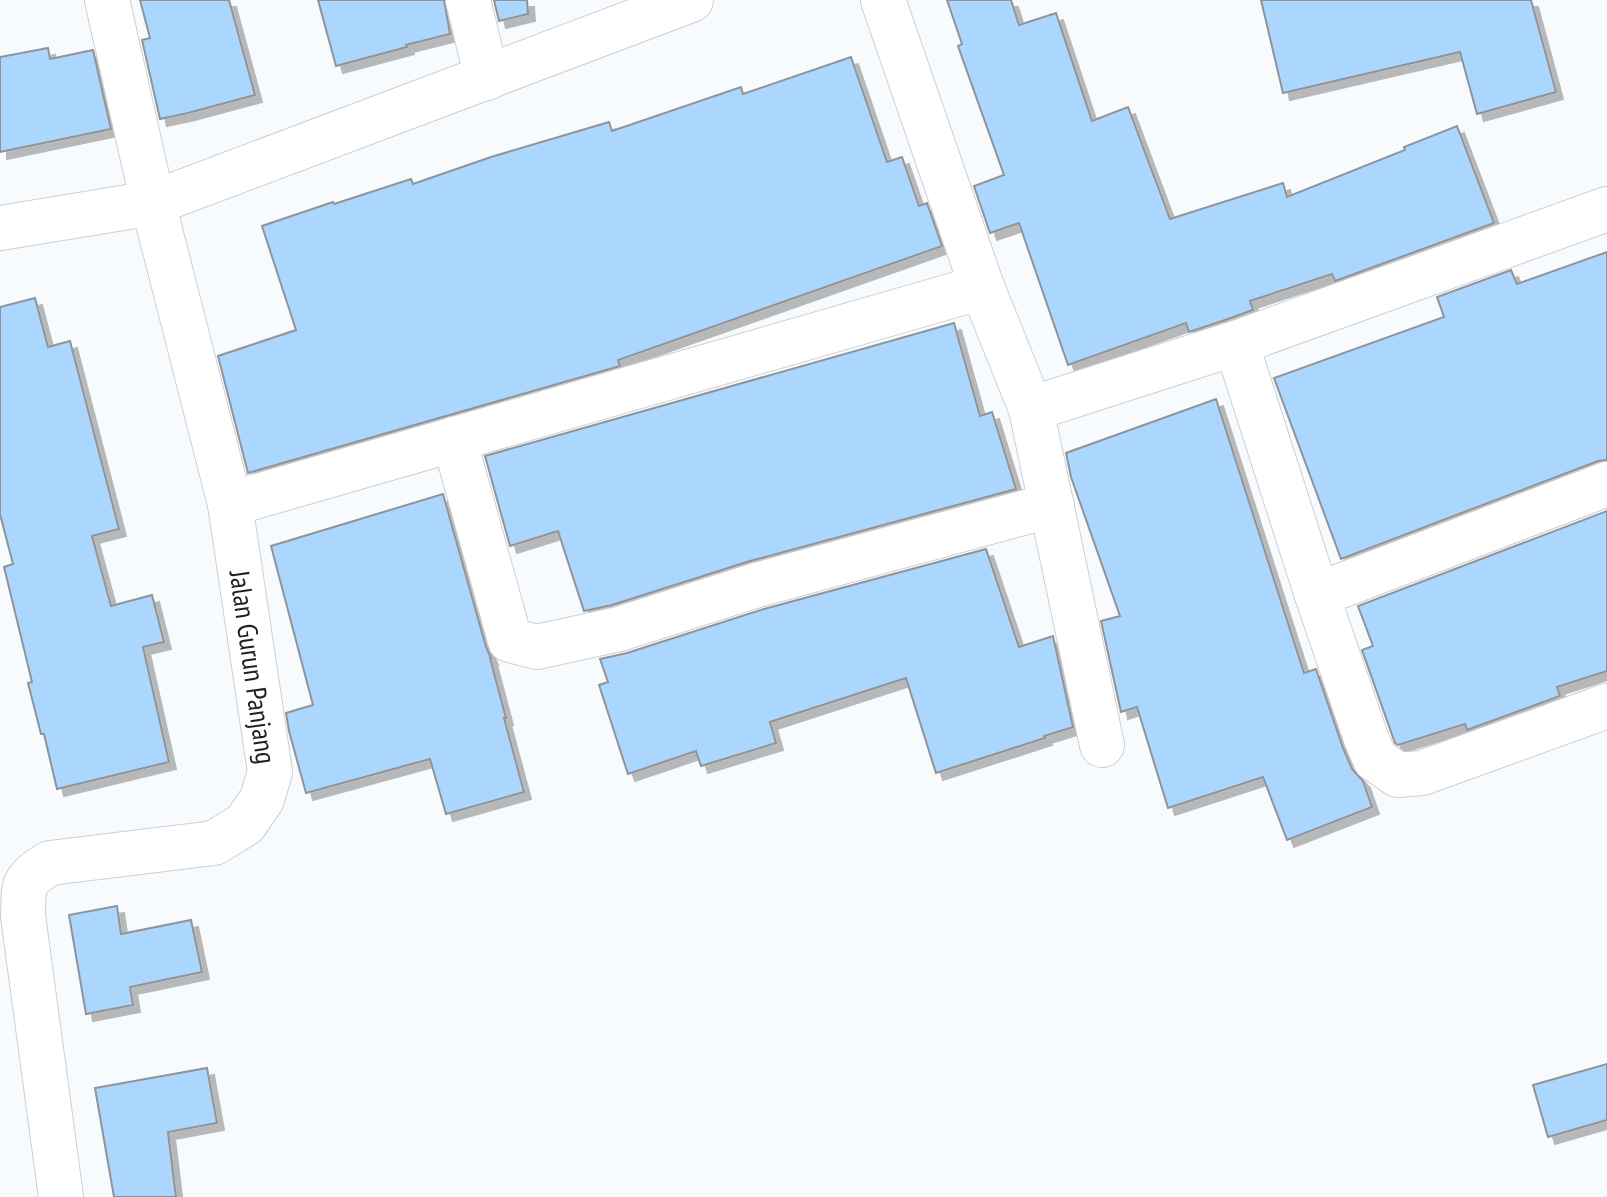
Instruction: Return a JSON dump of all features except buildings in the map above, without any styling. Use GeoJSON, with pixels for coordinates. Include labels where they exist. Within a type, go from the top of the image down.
{"type":"FeatureCollection","features":[{"type":"Feature","properties":{"kind":"street","name":"Jalan Gurun Panjang"},"geometry":{"type":"LineString","coordinates":[[61,1197],[23,916],[24,888],[32,874],[50,863],[214,843],[245,824],[262,799],[270,772],[230,504],[153,203],[107,0]]}},
{"type":"Feature","properties":{"kind":"street"},"geometry":{"type":"LineString","coordinates":[[468,0],[487,78]]}},
{"type":"Feature","properties":{"kind":"street"},"geometry":{"type":"LineString","coordinates":[[0,228],[153,203],[691,0]]}},
{"type":"Feature","properties":{"kind":"street"},"geometry":{"type":"LineString","coordinates":[[883,0],[982,287],[1031,409],[1102,745]]}},
{"type":"Feature","properties":{"kind":"street"},"geometry":{"type":"LineString","coordinates":[[1031,409],[1236,343],[1607,209]]}},
{"type":"Feature","properties":{"kind":"street"},"geometry":{"type":"LineString","coordinates":[[230,504],[982,287]]}},
{"type":"Feature","properties":{"kind":"street"},"geometry":{"type":"LineString","coordinates":[[1236,343],[1317,595],[1375,759],[1398,775],[1422,773],[1607,706]]}},
{"type":"Feature","properties":{"kind":"street"},"geometry":{"type":"LineString","coordinates":[[454,439],[510,640],[537,647],[619,629],[757,585],[1052,505]]}},
{"type":"Feature","properties":{"kind":"street"},"geometry":{"type":"LineString","coordinates":[[1317,595],[1607,484]]}}]}
